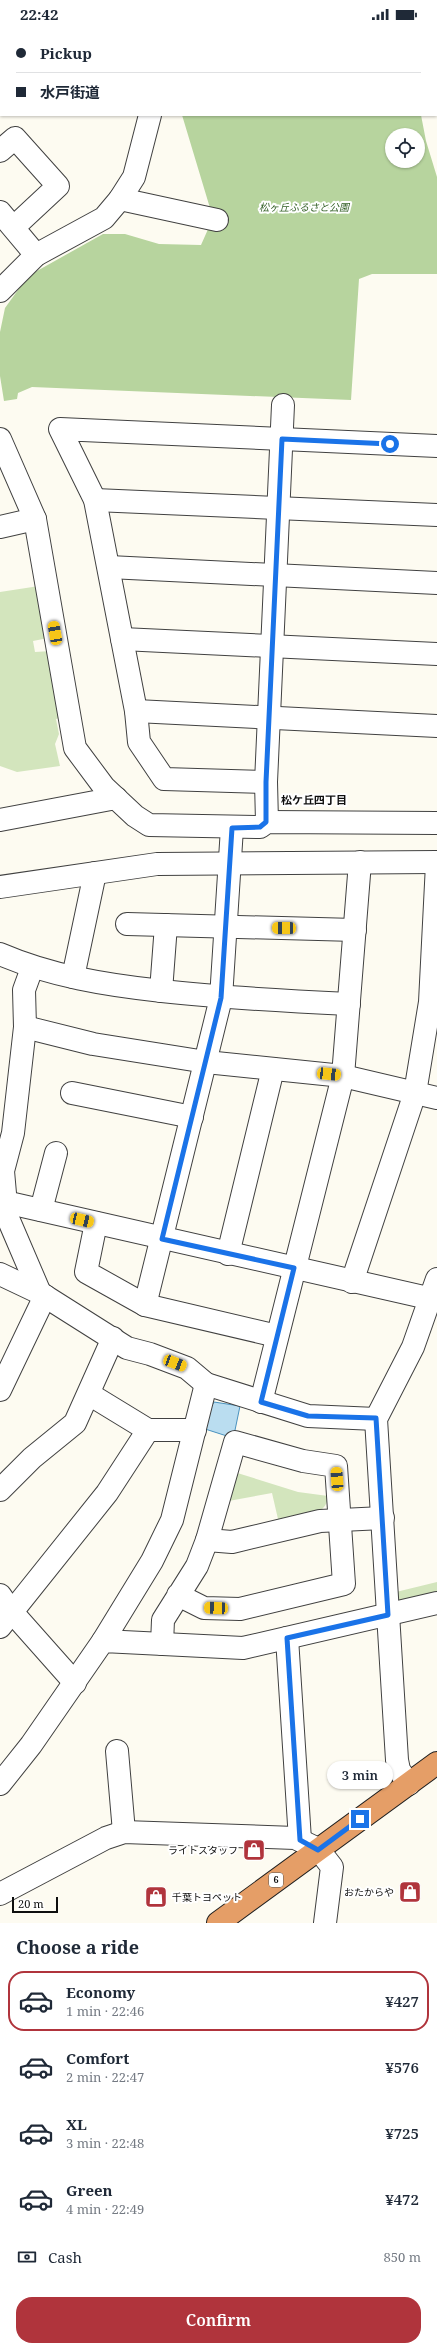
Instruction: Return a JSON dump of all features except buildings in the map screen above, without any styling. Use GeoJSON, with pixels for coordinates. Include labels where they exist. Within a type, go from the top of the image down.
{"type":"FeatureCollection","features":[{"type":"Feature","properties":{"kind":"highway","name":"6"},"geometry":{"type":"LineString","coordinates":[[218,1923],[309,1845],[408,1784],[437,1763]]}},
{"type":"Feature","properties":{"kind":"street"},"geometry":{"type":"LineString","coordinates":[[0,291],[36,255],[104,218],[120,200],[134,177],[145,118]]}},
{"type":"Feature","properties":{"kind":"street"},"geometry":{"type":"LineString","coordinates":[[0,151],[15,138],[58,186],[7,219],[36,255]]}},
{"type":"Feature","properties":{"kind":"street"},"geometry":{"type":"LineString","coordinates":[[120,200],[217,220]]}},
{"type":"Feature","properties":{"kind":"street"},"geometry":{"type":"LineString","coordinates":[[266,822],[266,782],[274,646],[283,405]]}},
{"type":"Feature","properties":{"kind":"street"},"geometry":{"type":"LineString","coordinates":[[266,782],[164,779],[139,742],[136,711],[95,500],[60,429],[437,446]]}},
{"type":"Feature","properties":{"kind":"street"},"geometry":{"type":"LineString","coordinates":[[0,440],[35,519],[75,748],[104,787],[135,816],[149,825],[232,828],[260,827],[266,822],[437,823]]}},
{"type":"Feature","properties":{"kind":"street"},"geometry":{"type":"LineString","coordinates":[[95,500],[437,515]]}},
{"type":"Feature","properties":{"kind":"street"},"geometry":{"type":"LineString","coordinates":[[0,527],[35,519]]}},
{"type":"Feature","properties":{"kind":"street"},"geometry":{"type":"LineString","coordinates":[[109,567],[437,583]]}},
{"type":"Feature","properties":{"kind":"street"},"geometry":{"type":"LineString","coordinates":[[122,639],[437,654]]}},
{"type":"Feature","properties":{"kind":"street"},"geometry":{"type":"LineString","coordinates":[[136,711],[437,726]]}},
{"type":"Feature","properties":{"kind":"street"},"geometry":{"type":"LineString","coordinates":[[0,820],[116,798]]}},
{"type":"Feature","properties":{"kind":"street"},"geometry":{"type":"LineString","coordinates":[[145,1305],[221,998],[227,927],[232,828]]}},
{"type":"Feature","properties":{"kind":"street"},"geometry":{"type":"LineString","coordinates":[[0,887],[157,864],[231,862],[437,863],[430,1002],[415,1093],[352,1282]]}},
{"type":"Feature","properties":{"kind":"street"},"geometry":{"type":"LineString","coordinates":[[261,1402],[343,1076],[360,862]]}},
{"type":"Feature","properties":{"kind":"street"},"geometry":{"type":"LineString","coordinates":[[73,977],[95,873]]}},
{"type":"Feature","properties":{"kind":"street"},"geometry":{"type":"LineString","coordinates":[[127,924],[355,930]]}},
{"type":"Feature","properties":{"kind":"street"},"geometry":{"type":"LineString","coordinates":[[161,991],[166,925]]}},
{"type":"Feature","properties":{"kind":"street"},"geometry":{"type":"LineString","coordinates":[[0,954],[32,968],[115,986],[221,998],[349,1004]]}},
{"type":"Feature","properties":{"kind":"street"},"geometry":{"type":"LineString","coordinates":[[0,1390],[42,1294],[7,1216],[3,1171],[13,1133],[25,1027],[24,990],[32,968]]}},
{"type":"Feature","properties":{"kind":"street"},"geometry":{"type":"LineString","coordinates":[[25,1027],[93,1044],[206,1062],[343,1076],[437,1098]]}},
{"type":"Feature","properties":{"kind":"street"},"geometry":{"type":"LineString","coordinates":[[228,1254],[273,1069]]}},
{"type":"Feature","properties":{"kind":"street"},"geometry":{"type":"LineString","coordinates":[[72,1093],[192,1117]]}},
{"type":"Feature","properties":{"kind":"street"},"geometry":{"type":"LineString","coordinates":[[41,1210],[56,1153]]}},
{"type":"Feature","properties":{"kind":"street"},"geometry":{"type":"LineString","coordinates":[[5,1202],[434,1300]]}},
{"type":"Feature","properties":{"kind":"street"},"geometry":{"type":"LineString","coordinates":[[96,1223],[86,1272],[145,1305],[277,1336]]}},
{"type":"Feature","properties":{"kind":"street"},"geometry":{"type":"LineString","coordinates":[[0,1274],[42,1294],[127,1348],[150,1354],[187,1368],[206,1384],[308,1416],[376,1418]]}},
{"type":"Feature","properties":{"kind":"street"},"geometry":{"type":"LineString","coordinates":[[408,1784],[399,1770],[397,1760],[388,1615],[384,1518],[376,1418],[413,1347],[434,1300],[437,1279]]}},
{"type":"Feature","properties":{"kind":"street"},"geometry":{"type":"LineString","coordinates":[[0,1490],[32,1458],[76,1423],[113,1338]]}},
{"type":"Feature","properties":{"kind":"street"},"geometry":{"type":"LineString","coordinates":[[0,1784],[31,1745],[76,1683],[152,1561],[172,1520],[206,1384]]}},
{"type":"Feature","properties":{"kind":"street"},"geometry":{"type":"LineString","coordinates":[[89,1394],[148,1430],[194,1430]]}},
{"type":"Feature","properties":{"kind":"street"},"geometry":{"type":"LineString","coordinates":[[76,1683],[4,1612],[107,1493],[148,1430]]}},
{"type":"Feature","properties":{"kind":"street"},"geometry":{"type":"LineString","coordinates":[[162,1644],[164,1620],[178,1595],[197,1566],[207,1540],[235,1442],[303,1461],[336,1466],[344,1584],[240,1609],[204,1608],[178,1595]]}},
{"type":"Feature","properties":{"kind":"street"},"geometry":{"type":"LineString","coordinates":[[207,1540],[232,1542],[320,1521],[384,1518]]}},
{"type":"Feature","properties":{"kind":"street"},"geometry":{"type":"LineString","coordinates":[[103,1641],[242,1648],[388,1615],[437,1602]]}},
{"type":"Feature","properties":{"kind":"street"},"geometry":{"type":"LineString","coordinates":[[287,1638],[309,1845]]}},
{"type":"Feature","properties":{"kind":"street"},"geometry":{"type":"LineString","coordinates":[[117,1751],[124,1832]]}},
{"type":"Feature","properties":{"kind":"street"},"geometry":{"type":"LineString","coordinates":[[0,1894],[106,1838],[124,1832],[295,1838],[309,1845],[332,1867],[325,1923]]}},
{"type":"Feature","properties":{"kind":"green space","name":"松ヶ丘ふるさと公園"},"geometry":{"type":"Polygon","coordinates":[[[182,116],[421,116],[424,128],[385,128],[385,168],[425,168],[425,136],[437,177],[437,274],[372,274],[359,279],[351,400],[32,387],[18,393],[17,399],[4,401],[0,376],[0,332],[5,308],[28,276],[103,234],[125,234],[159,244],[201,245],[213,218],[182,116]]]}},
{"type":"Feature","properties":{"kind":"green space"},"geometry":{"type":"Polygon","coordinates":[[[39,586],[48,638],[33,641],[35,652],[51,651],[63,717],[56,719],[59,734],[55,744],[60,766],[17,772],[0,766],[0,592],[39,586]]]}},
{"type":"Feature","properties":{"kind":"green space"},"geometry":{"type":"Polygon","coordinates":[[[231,1471],[298,1492],[328,1496],[326,1503],[322,1509],[316,1513],[278,1519],[272,1493],[223,1502],[231,1471]]]}},
{"type":"Feature","properties":{"kind":"green space"},"geometry":{"type":"Polygon","coordinates":[[[437,1582],[437,1595],[396,1602],[396,1592],[437,1582]]]}},
{"type":"Feature","properties":{"kind":"water"},"geometry":{"type":"Polygon","coordinates":[[[214,1402],[240,1406],[234,1435],[230,1437],[202,1428],[209,1404],[213,1404],[214,1402]]]}},
{"type":"Feature","properties":{"kind":"place","name":"ライトスタッフ"},"geometry":{"type":"Point","coordinates":[254,1850]}},
{"type":"Feature","properties":{"kind":"place","name":"おたからや"},"geometry":{"type":"Point","coordinates":[410,1892]}},
{"type":"Feature","properties":{"kind":"place","name":"千葉トヨペット"},"geometry":{"type":"Point","coordinates":[156,1897]}},
{"type":"Feature","properties":{"kind":"district","name":"松ケ丘四丁目"},"geometry":{"type":"Point","coordinates":[314,800]}},
{"type":"Feature","properties":{"kind":"route"},"geometry":{"type":"LineString","coordinates":[[360,1819],[318,1850],[300,1840],[287,1638],[388,1615],[384,1518],[377,1446],[376,1418],[308,1416],[261,1402],[294,1268],[162,1239],[221,998],[227,927],[232,828],[260,827],[266,822],[266,782],[274,646],[282,439],[390,444]]}}]}
